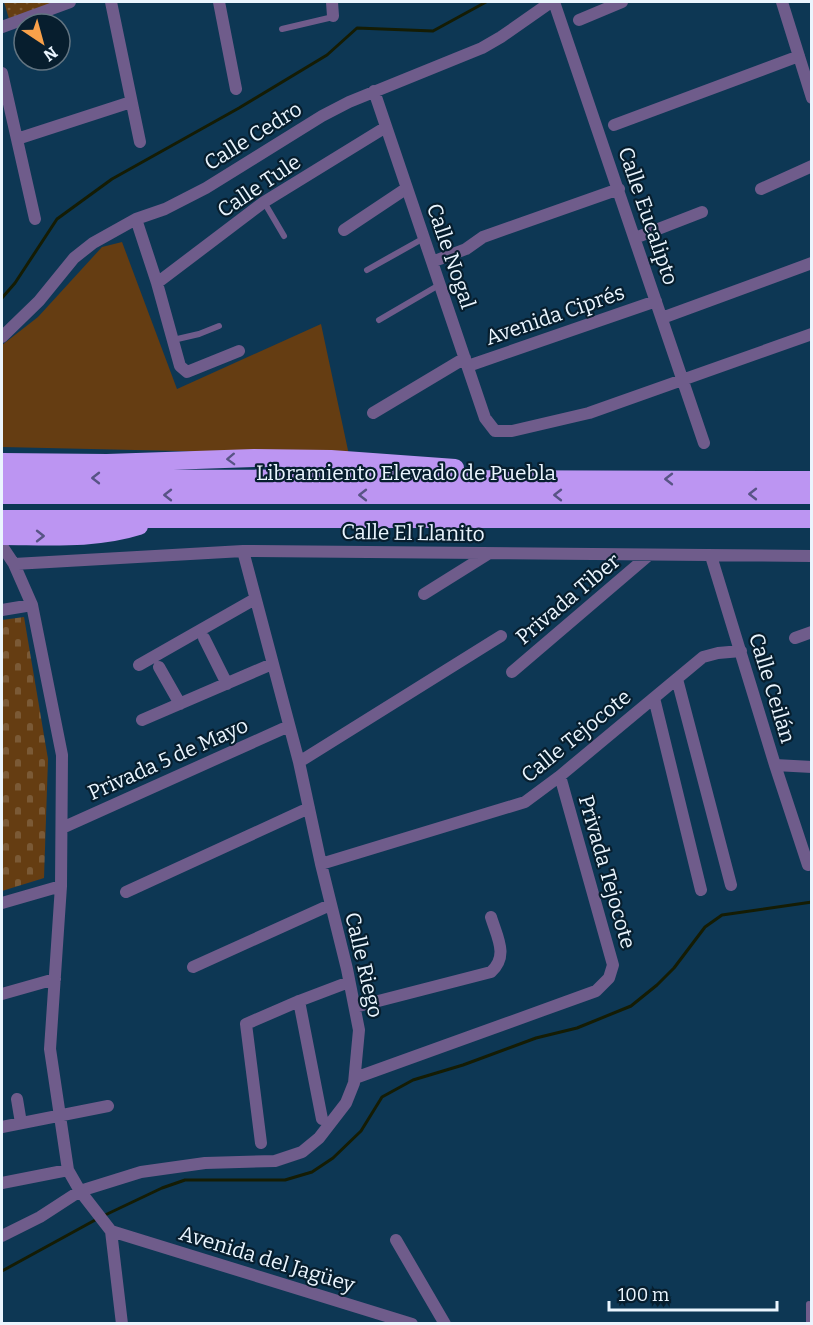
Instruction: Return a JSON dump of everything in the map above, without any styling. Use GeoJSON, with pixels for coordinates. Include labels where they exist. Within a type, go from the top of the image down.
{"type":"FeatureCollection","features":[{"type":"Feature","properties":{"kind":"highway"},"geometry":{"type":"LineString","coordinates":[[2,462],[107,463],[255,458],[332,459],[454,468],[498,478]]}},
{"type":"Feature","properties":{"kind":"highway"},"geometry":{"type":"LineString","coordinates":[[2,478],[812,480]]}},
{"type":"Feature","properties":{"kind":"highway","name":"Libramiento Elevado de Puebla"},"geometry":{"type":"LineString","coordinates":[[2,495],[812,495]]}},
{"type":"Feature","properties":{"kind":"highway","name":"Libramiento Elevado de Puebla"},"geometry":{"type":"LineString","coordinates":[[2,509],[812,511]]}},
{"type":"Feature","properties":{"kind":"highway"},"geometry":{"type":"LineString","coordinates":[[2,519],[812,519]]}},
{"type":"Feature","properties":{"kind":"highway"},"geometry":{"type":"LineString","coordinates":[[2,536],[79,536],[126,530],[157,519]]}},
{"type":"Feature","properties":{"kind":"street"},"geometry":{"type":"LineString","coordinates":[[2,27],[70,2]]}},
{"type":"Feature","properties":{"kind":"street"},"geometry":{"type":"LineString","coordinates":[[111,2],[140,142]]}},
{"type":"Feature","properties":{"kind":"street"},"geometry":{"type":"LineString","coordinates":[[219,2],[236,89]]}},
{"type":"Feature","properties":{"kind":"street"},"geometry":{"type":"LineString","coordinates":[[331,2],[333,16]]}},
{"type":"Feature","properties":{"kind":"street","name":"Calle Cedro"},"geometry":{"type":"LineString","coordinates":[[2,337],[39,301],[74,258],[93,243],[136,219],[165,209],[206,189],[322,116],[374,91],[482,48],[552,2]]}},
{"type":"Feature","properties":{"kind":"street","name":"Calle Eucalipto"},"geometry":{"type":"LineString","coordinates":[[552,2],[619,189],[704,443]]}},
{"type":"Feature","properties":{"kind":"street"},"geometry":{"type":"LineString","coordinates":[[579,20],[622,2]]}},
{"type":"Feature","properties":{"kind":"street"},"geometry":{"type":"LineString","coordinates":[[782,2],[812,98]]}},
{"type":"Feature","properties":{"kind":"street"},"geometry":{"type":"LineString","coordinates":[[614,125],[799,57]]}},
{"type":"Feature","properties":{"kind":"street"},"geometry":{"type":"LineString","coordinates":[[2,73],[5,101],[17,139],[35,219]]}},
{"type":"Feature","properties":{"kind":"street","name":"Calle Nogal"},"geometry":{"type":"LineString","coordinates":[[374,91],[485,418],[495,431],[512,431],[589,413],[682,380]]}},
{"type":"Feature","properties":{"kind":"street"},"geometry":{"type":"LineString","coordinates":[[17,139],[131,102]]}},
{"type":"Feature","properties":{"kind":"street","name":"Calle Tule"},"geometry":{"type":"LineString","coordinates":[[158,283],[264,202],[386,127]]}},
{"type":"Feature","properties":{"kind":"street"},"geometry":{"type":"LineString","coordinates":[[761,189],[812,166]]}},
{"type":"Feature","properties":{"kind":"street"},"geometry":{"type":"LineString","coordinates":[[344,230],[407,188]]}},
{"type":"Feature","properties":{"kind":"street"},"geometry":{"type":"LineString","coordinates":[[432,262],[466,249],[483,237],[619,189]]}},
{"type":"Feature","properties":{"kind":"street"},"geometry":{"type":"LineString","coordinates":[[635,238],[702,212]]}},
{"type":"Feature","properties":{"kind":"street"},"geometry":{"type":"LineString","coordinates":[[136,219],[158,283],[180,366],[187,372],[239,351]]}},
{"type":"Feature","properties":{"kind":"street"},"geometry":{"type":"LineString","coordinates":[[662,318],[812,263]]}},
{"type":"Feature","properties":{"kind":"street","name":"Avenida Ciprés"},"geometry":{"type":"LineString","coordinates":[[374,413],[466,362],[656,301]]}},
{"type":"Feature","properties":{"kind":"street"},"geometry":{"type":"LineString","coordinates":[[682,380],[812,334]]}},
{"type":"Feature","properties":{"kind":"street"},"geometry":{"type":"LineString","coordinates":[[2,546],[14,564],[32,605],[62,755],[62,886],[50,1049],[59,1115],[68,1170],[80,1191],[109,1228],[123,1323]]}},
{"type":"Feature","properties":{"kind":"street","name":"Calle El Llanito"},"geometry":{"type":"LineString","coordinates":[[14,564],[243,551],[812,556]]}},
{"type":"Feature","properties":{"kind":"street","name":"Calle Riego"},"geometry":{"type":"LineString","coordinates":[[2,1236],[40,1217],[80,1191],[141,1172],[205,1163],[275,1161],[302,1152],[319,1138],[346,1103],[355,1078],[359,1030],[355,1007],[330,905],[300,762],[243,551]]}},
{"type":"Feature","properties":{"kind":"street"},"geometry":{"type":"LineString","coordinates":[[424,594],[489,554]]}},
{"type":"Feature","properties":{"kind":"street","name":"Privada Tiber"},"geometry":{"type":"LineString","coordinates":[[512,672],[649,555]]}},
{"type":"Feature","properties":{"kind":"street","name":"Calle Ceilán"},"geometry":{"type":"LineString","coordinates":[[711,556],[808,865]]}},
{"type":"Feature","properties":{"kind":"street"},"geometry":{"type":"LineString","coordinates":[[140,665],[255,599]]}},
{"type":"Feature","properties":{"kind":"street"},"geometry":{"type":"LineString","coordinates":[[2,610],[32,605]]}},
{"type":"Feature","properties":{"kind":"street"},"geometry":{"type":"LineString","coordinates":[[795,638],[812,632]]}},
{"type":"Feature","properties":{"kind":"street"},"geometry":{"type":"LineString","coordinates":[[300,762],[501,636]]}},
{"type":"Feature","properties":{"kind":"street"},"geometry":{"type":"LineString","coordinates":[[204,638],[227,684]]}},
{"type":"Feature","properties":{"kind":"street","name":"Calle Tejocote"},"geometry":{"type":"LineString","coordinates":[[321,864],[525,802],[560,776],[703,657],[741,651]]}},
{"type":"Feature","properties":{"kind":"street"},"geometry":{"type":"LineString","coordinates":[[142,720],[272,664]]}},
{"type":"Feature","properties":{"kind":"street"},"geometry":{"type":"LineString","coordinates":[[159,667],[180,704]]}},
{"type":"Feature","properties":{"kind":"street"},"geometry":{"type":"LineString","coordinates":[[676,679],[731,885]]}},
{"type":"Feature","properties":{"kind":"street"},"geometry":{"type":"LineString","coordinates":[[654,698],[701,890]]}},
{"type":"Feature","properties":{"kind":"street","name":"Privada 5 de Mayo"},"geometry":{"type":"LineString","coordinates":[[62,828],[290,726]]}},
{"type":"Feature","properties":{"kind":"street"},"geometry":{"type":"LineString","coordinates":[[775,765],[812,767]]}},
{"type":"Feature","properties":{"kind":"street","name":"Privada Tejocote"},"geometry":{"type":"LineString","coordinates":[[355,1078],[596,991],[609,978],[613,965],[560,776]]}},
{"type":"Feature","properties":{"kind":"street"},"geometry":{"type":"LineString","coordinates":[[126,892],[309,807]]}},
{"type":"Feature","properties":{"kind":"street"},"geometry":{"type":"LineString","coordinates":[[2,903],[62,886]]}},
{"type":"Feature","properties":{"kind":"street"},"geometry":{"type":"LineString","coordinates":[[193,967],[330,905]]}},
{"type":"Feature","properties":{"kind":"street"},"geometry":{"type":"LineString","coordinates":[[355,1007],[491,972],[500,964],[502,954],[491,917]]}},
{"type":"Feature","properties":{"kind":"street"},"geometry":{"type":"LineString","coordinates":[[2,994],[55,979]]}},
{"type":"Feature","properties":{"kind":"street"},"geometry":{"type":"LineString","coordinates":[[261,1143],[246,1024],[349,982]]}},
{"type":"Feature","properties":{"kind":"street"},"geometry":{"type":"LineString","coordinates":[[299,1001],[322,1119]]}},
{"type":"Feature","properties":{"kind":"street"},"geometry":{"type":"LineString","coordinates":[[17,1099],[21,1123]]}},
{"type":"Feature","properties":{"kind":"street"},"geometry":{"type":"LineString","coordinates":[[2,1127],[108,1106]]}},
{"type":"Feature","properties":{"kind":"street"},"geometry":{"type":"LineString","coordinates":[[2,1183],[68,1170]]}},
{"type":"Feature","properties":{"kind":"street","name":"Avenida del Jagüey"},"geometry":{"type":"LineString","coordinates":[[109,1228],[412,1323]]}},
{"type":"Feature","properties":{"kind":"street"},"geometry":{"type":"LineString","coordinates":[[396,1240],[445,1323]]}},
{"type":"Feature","properties":{"kind":"lane"},"geometry":{"type":"LineString","coordinates":[[282,29],[333,16]]}},
{"type":"Feature","properties":{"kind":"lane"},"geometry":{"type":"LineString","coordinates":[[264,202],[284,236]]}},
{"type":"Feature","properties":{"kind":"lane"},"geometry":{"type":"LineString","coordinates":[[367,270],[424,238]]}},
{"type":"Feature","properties":{"kind":"lane"},"geometry":{"type":"LineString","coordinates":[[379,320],[440,285]]}},
{"type":"Feature","properties":{"kind":"lane"},"geometry":{"type":"LineString","coordinates":[[173,340],[200,334],[219,326]]}},
{"type":"Feature","properties":{"kind":"lane"},"geometry":{"type":"LineString","coordinates":[[809,1304],[809,1323]]}},
{"type":"Feature","properties":{"kind":"green space"},"geometry":{"type":"Polygon","coordinates":[[[4,2],[57,2],[29,12],[12,12],[12,18],[9,19],[4,2]]]}},
{"type":"Feature","properties":{"kind":"green space"},"geometry":{"type":"Polygon","coordinates":[[[122,242],[177,389],[321,324],[349,455],[2,447],[2,345],[38,317],[102,247],[122,242]]]}},
{"type":"Feature","properties":{"kind":"green space"},"geometry":{"type":"Polygon","coordinates":[[[24,617],[48,759],[44,878],[2,891],[2,620],[24,617]]]}},
{"type":"Feature","properties":{"kind":"waterway"},"geometry":{"type":"LineString","coordinates":[[2,298],[15,283],[57,219],[112,179],[239,108],[327,55],[357,28],[433,31],[486,2]]}},
{"type":"Feature","properties":{"kind":"waterway"},"geometry":{"type":"LineString","coordinates":[[103,1216],[162,1188],[185,1180],[285,1180],[312,1172],[333,1158],[361,1131],[382,1097],[413,1080],[463,1065],[536,1038],[577,1028],[631,1006],[657,985],[674,968],[705,927],[722,915],[812,902]]}},
{"type":"Feature","properties":{"kind":"waterway"},"geometry":{"type":"LineString","coordinates":[[2,1271],[97,1219]]}}]}
